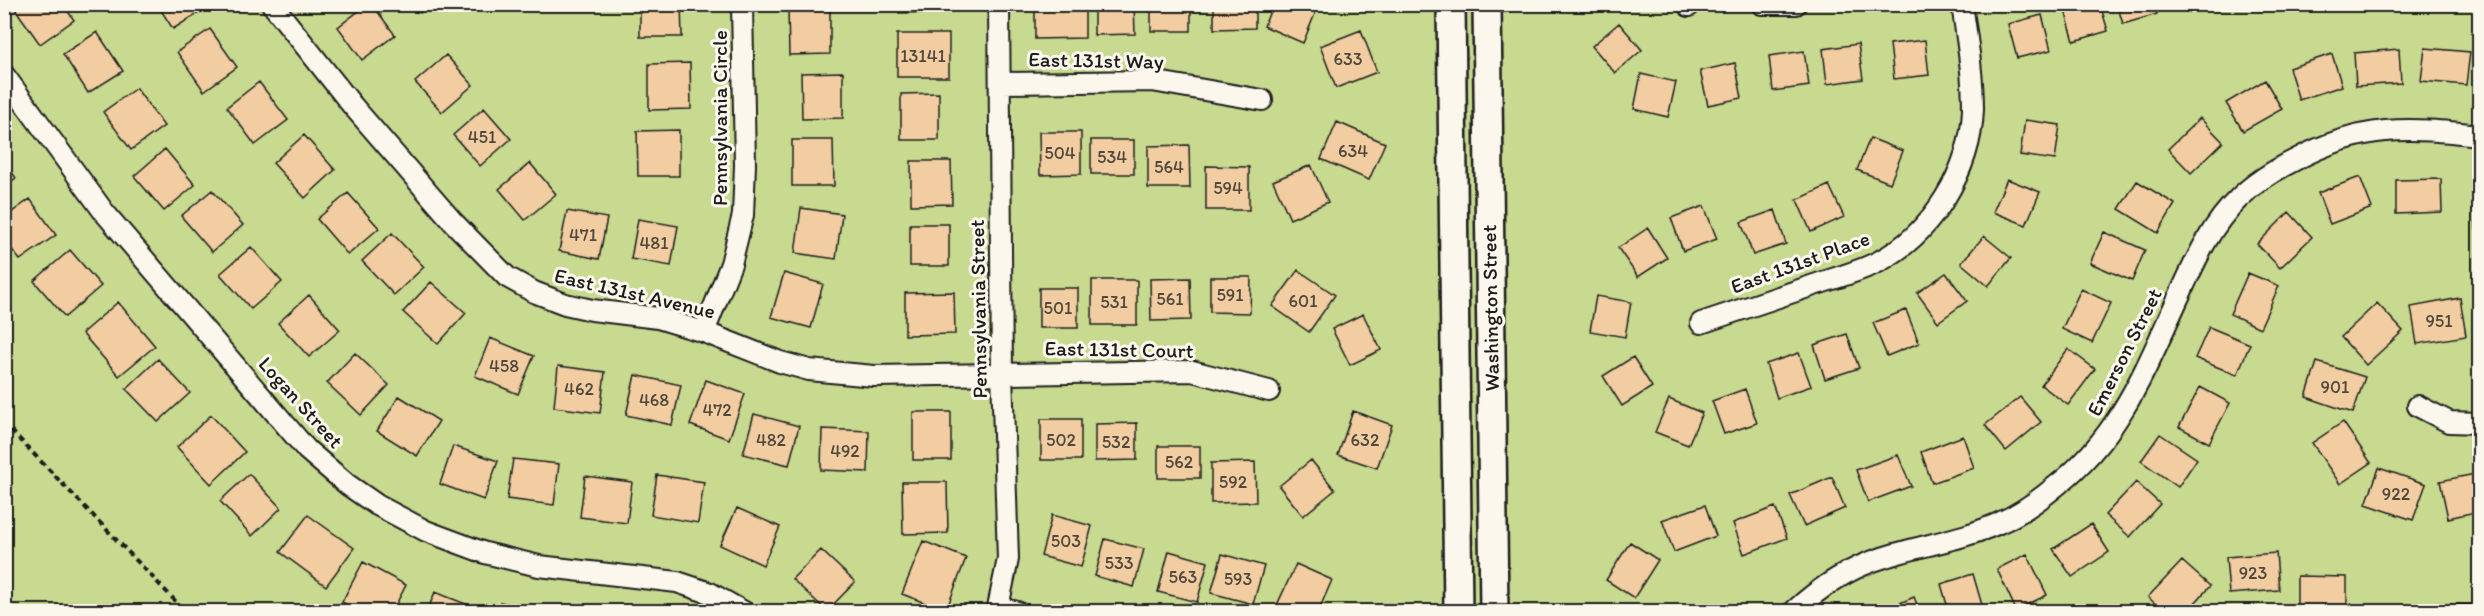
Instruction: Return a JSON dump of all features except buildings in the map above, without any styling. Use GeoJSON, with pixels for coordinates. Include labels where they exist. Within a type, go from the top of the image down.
{"type":"FeatureCollection","features":[{"type":"Feature","properties":{"kind":"main road","name":"Washington Street"},"geometry":{"type":"LineString","coordinates":[[1451,4],[1458,612]]}},
{"type":"Feature","properties":{"kind":"main road","name":"Washington Street"},"geometry":{"type":"LineString","coordinates":[[1487,4],[1494,612]]}},
{"type":"Feature","properties":{"kind":"street","name":"Pennsylvania Circle"},"geometry":{"type":"LineString","coordinates":[[704,332],[731,264],[743,215],[745,165],[742,4]]}},
{"type":"Feature","properties":{"kind":"street","name":"Pennsylvania Street"},"geometry":{"type":"LineString","coordinates":[[999,4],[1002,373],[1008,559],[1004,610]]}},
{"type":"Feature","properties":{"kind":"street"},"geometry":{"type":"LineString","coordinates":[[1762,4],[1796,4]]}},
{"type":"Feature","properties":{"kind":"street","name":"East 131st Place"},"geometry":{"type":"LineString","coordinates":[[1701,323],[1862,269],[1895,252],[1927,222],[1950,189],[1962,165],[1970,128],[1971,75],[1962,4]]}},
{"type":"Feature","properties":{"kind":"street","name":"East 131st Avenue"},"geometry":{"type":"LineString","coordinates":[[279,7],[352,105],[447,215],[507,277],[534,292],[565,304],[658,318],[704,332],[780,362],[809,370],[874,376],[1002,373]]}},
{"type":"Feature","properties":{"kind":"street","name":"Logan Street"},"geometry":{"type":"LineString","coordinates":[[4,75],[104,212],[307,450],[348,486],[377,505],[426,531],[485,553],[539,566],[677,582],[710,592],[744,612]]}},
{"type":"Feature","properties":{"kind":"street","name":"East 131st Way"},"geometry":{"type":"LineString","coordinates":[[1000,83],[1152,81],[1262,100]]}},
{"type":"Feature","properties":{"kind":"street","name":"Emerson Street"},"geometry":{"type":"LineString","coordinates":[[1793,612],[1831,582],[1880,558],[1975,532],[2018,514],[2087,460],[2113,429],[2134,392],[2209,236],[2240,196],[2271,172],[2317,148],[2350,136],[2382,130],[2427,129],[2480,135]]}},
{"type":"Feature","properties":{"kind":"street","name":"East 131st Court"},"geometry":{"type":"LineString","coordinates":[[1002,373],[1192,371],[1269,391]]}},
{"type":"Feature","properties":{"kind":"street"},"geometry":{"type":"LineString","coordinates":[[2418,406],[2449,422],[2480,423]]}},
{"type":"Feature","properties":{"kind":"path"},"geometry":{"type":"LineString","coordinates":[[4,423],[186,612]]}},
{"type":"Feature","properties":{"kind":"green space"},"geometry":{"type":"Polygon","coordinates":[[[4,5],[2479,5],[2479,611],[5,611],[4,5]]]}}]}
